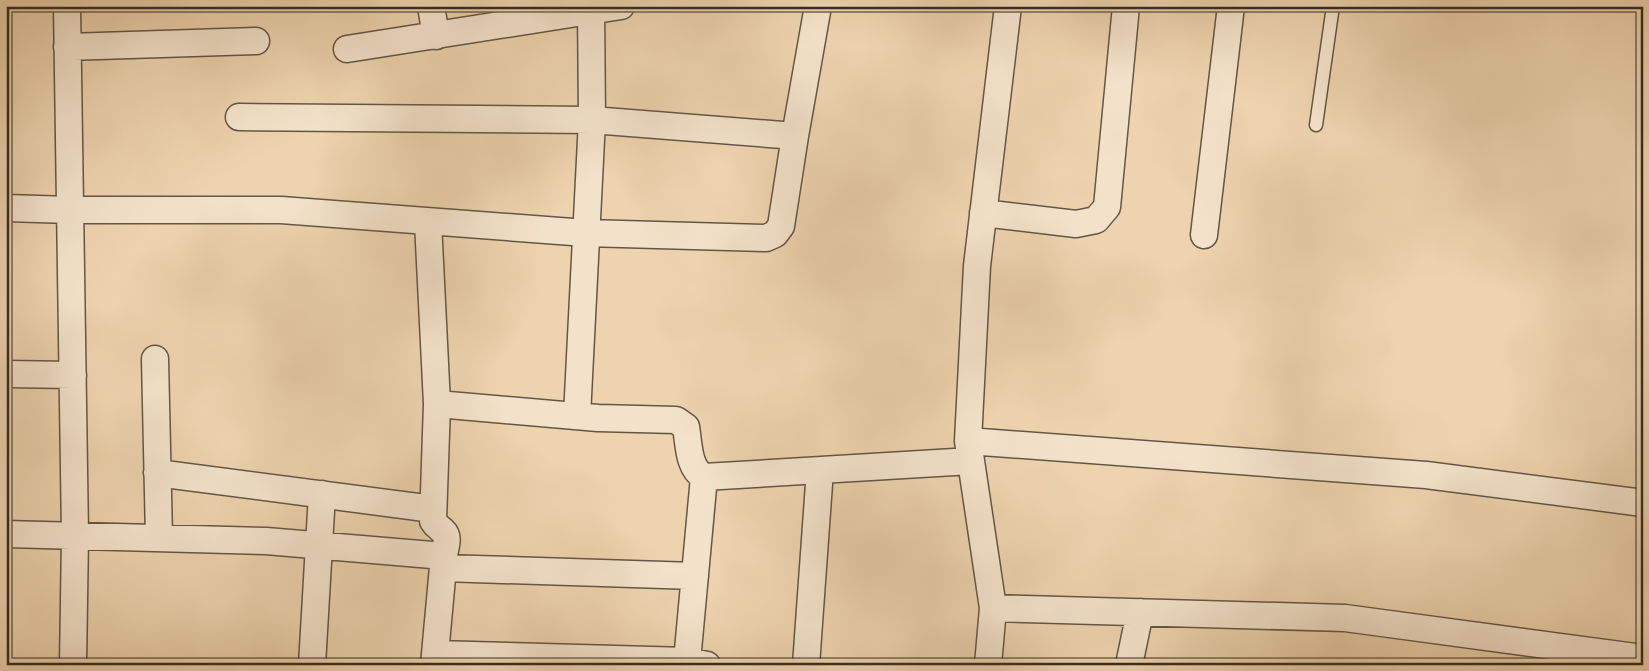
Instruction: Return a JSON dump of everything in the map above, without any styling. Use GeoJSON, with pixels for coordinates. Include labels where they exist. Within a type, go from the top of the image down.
{"type":"FeatureCollection","features":[{"type":"Feature","properties":{"kind":"street"},"geometry":{"type":"LineString","coordinates":[[66,6],[76,536],[72,665]]}},
{"type":"Feature","properties":{"kind":"street"},"geometry":{"type":"LineString","coordinates":[[431,6],[436,36]]}},
{"type":"Feature","properties":{"kind":"street"},"geometry":{"type":"LineString","coordinates":[[347,50],[591,8],[621,6]]}},
{"type":"Feature","properties":{"kind":"street"},"geometry":{"type":"LineString","coordinates":[[6,208],[70,210],[281,210],[586,234],[766,238],[775,234],[781,226],[818,6]]}},
{"type":"Feature","properties":{"kind":"street"},"geometry":{"type":"LineString","coordinates":[[988,665],[993,608],[970,451],[977,266],[1008,6]]}},
{"type":"Feature","properties":{"kind":"street"},"geometry":{"type":"LineString","coordinates":[[984,213],[1076,224],[1096,220],[1107,207],[1126,6]]}},
{"type":"Feature","properties":{"kind":"street"},"geometry":{"type":"LineString","coordinates":[[1204,235],[1231,6]]}},
{"type":"Feature","properties":{"kind":"street"},"geometry":{"type":"LineString","coordinates":[[577,416],[592,120],[591,8]]}},
{"type":"Feature","properties":{"kind":"street"},"geometry":{"type":"LineString","coordinates":[[67,47],[256,41]]}},
{"type":"Feature","properties":{"kind":"street"},"geometry":{"type":"LineString","coordinates":[[238,117],[592,120],[795,136]]}},
{"type":"Feature","properties":{"kind":"street"},"geometry":{"type":"LineString","coordinates":[[428,222],[437,404],[434,509],[435,524],[447,536],[435,659],[697,663],[695,576],[704,477]]}},
{"type":"Feature","properties":{"kind":"street"},"geometry":{"type":"LineString","coordinates":[[155,359],[159,538]]}},
{"type":"Feature","properties":{"kind":"street"},"geometry":{"type":"LineString","coordinates":[[6,374],[73,375]]}},
{"type":"Feature","properties":{"kind":"street"},"geometry":{"type":"LineString","coordinates":[[437,404],[577,416],[676,420],[686,427],[693,464],[699,474],[704,477],[820,470],[970,451],[1426,475],[1643,503]]}},
{"type":"Feature","properties":{"kind":"street"},"geometry":{"type":"LineString","coordinates":[[806,665],[820,470]]}},
{"type":"Feature","properties":{"kind":"street"},"geometry":{"type":"LineString","coordinates":[[157,473],[434,509]]}},
{"type":"Feature","properties":{"kind":"street"},"geometry":{"type":"LineString","coordinates":[[312,665],[322,494]]}},
{"type":"Feature","properties":{"kind":"street"},"geometry":{"type":"LineString","coordinates":[[6,534],[266,541],[443,562],[695,576]]}},
{"type":"Feature","properties":{"kind":"street"},"geometry":{"type":"LineString","coordinates":[[993,608],[1345,618],[1555,655],[1643,658]]}},
{"type":"Feature","properties":{"kind":"street"},"geometry":{"type":"LineString","coordinates":[[1128,665],[1140,612]]}},
{"type":"Feature","properties":{"kind":"lane"},"geometry":{"type":"LineString","coordinates":[[1316,125],[1333,6]]}}]}
